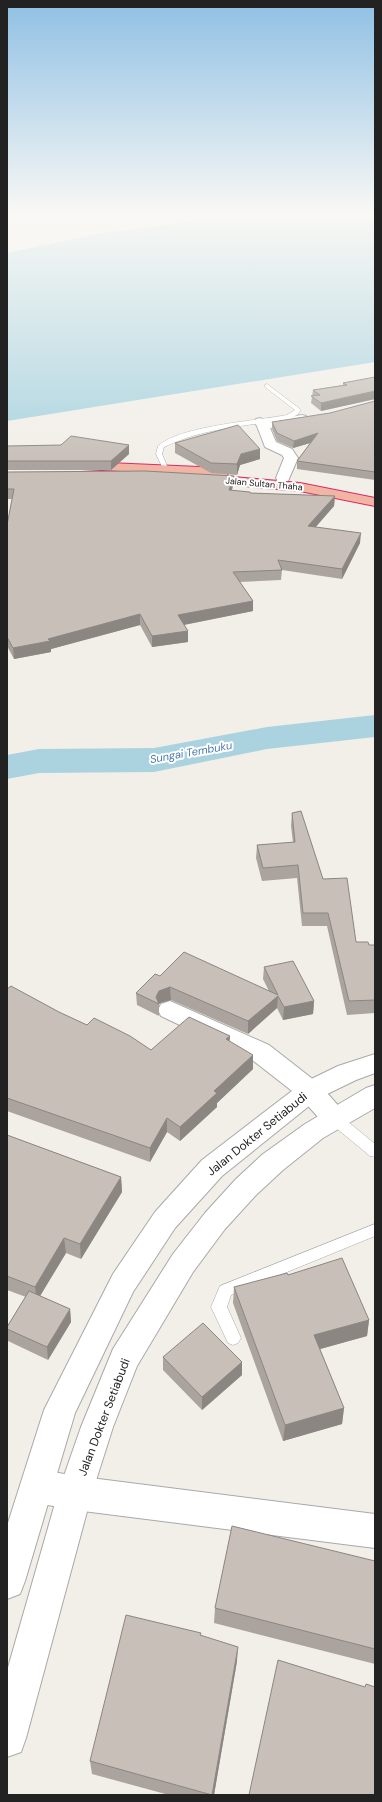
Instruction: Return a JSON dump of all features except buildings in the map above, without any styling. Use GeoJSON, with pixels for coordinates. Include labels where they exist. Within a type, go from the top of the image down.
{"type":"FeatureCollection","features":[{"type":"Feature","properties":{"kind":"highway","name":"Jalan Sultan Thaha"},"geometry":{"type":"LineString","coordinates":[[69,465],[267,483],[300,487],[375,502]]}},
{"type":"Feature","properties":{"kind":"highway","name":"Jalan Sultan Thaha"},"geometry":{"type":"LineString","coordinates":[[80,475],[164,473],[284,478],[375,493]]}},
{"type":"Feature","properties":{"kind":"street"},"geometry":{"type":"LineString","coordinates":[[284,478],[291,458],[287,452],[270,444],[262,424],[314,417]]}},
{"type":"Feature","properties":{"kind":"street"},"geometry":{"type":"LineString","coordinates":[[170,1010],[260,1052],[310,1091],[335,1119]]}},
{"type":"Feature","properties":{"kind":"street","name":"Jalan Dokter Setiabudi"},"geometry":{"type":"LineString","coordinates":[[7,1581],[60,1410],[123,1284],[165,1220],[212,1168],[310,1091],[347,1073],[375,1062]]}},
{"type":"Feature","properties":{"kind":"street","name":"Jalan Dokter Setiabudi"},"geometry":{"type":"LineString","coordinates":[[7,1738],[75,1494],[97,1427],[124,1359],[184,1263],[215,1220],[246,1187],[273,1162],[314,1131],[375,1095]]}},
{"type":"Feature","properties":{"kind":"street"},"geometry":{"type":"LineString","coordinates":[[37,1486],[75,1494],[375,1531]]}},
{"type":"Feature","properties":{"kind":"lane"},"geometry":{"type":"LineString","coordinates":[[164,473],[159,454],[161,446],[176,437],[231,425],[262,424],[295,414],[298,410],[267,386]]}},
{"type":"Feature","properties":{"kind":"lane"},"geometry":{"type":"LineString","coordinates":[[335,1119],[375,1152]]}},
{"type":"Feature","properties":{"kind":"lane"},"geometry":{"type":"LineString","coordinates":[[233,1338],[219,1308],[224,1291],[375,1230]]}},
{"type":"Feature","properties":{"kind":"water"},"geometry":{"type":"Polygon","coordinates":[[[7,297],[375,297],[375,362],[7,421],[7,297]]]}},
{"type":"Feature","properties":{"kind":"waterway","name":"Sungai Tembuku"},"geometry":{"type":"LineString","coordinates":[[7,767],[39,761],[154,760],[267,738],[375,726]]}}]}
